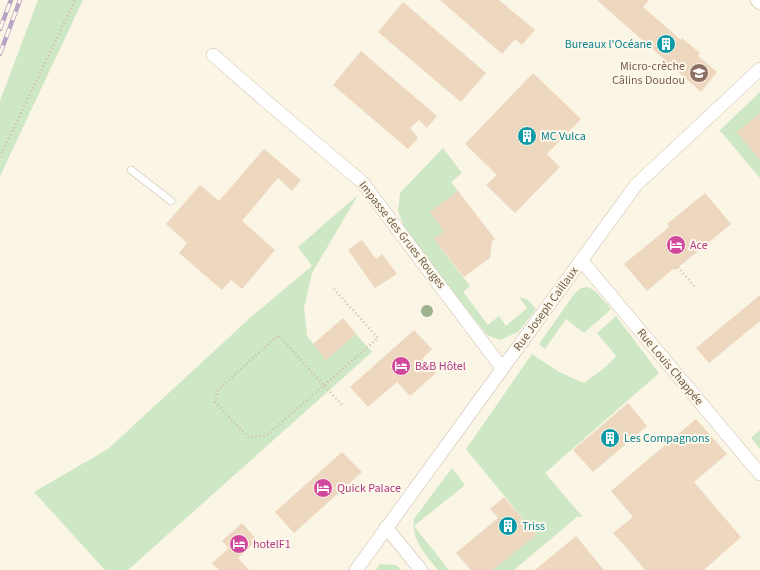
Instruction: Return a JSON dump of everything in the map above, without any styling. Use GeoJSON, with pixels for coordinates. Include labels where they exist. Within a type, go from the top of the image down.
{"type":"FeatureCollection","features":[{"type":"Feature","properties":{"kind":"street"},"geometry":{"type":"LineString","coordinates":[[757,0],[760,3]]}},
{"type":"Feature","properties":{"kind":"street","name":"Impasse des Grues Rouges"},"geometry":{"type":"LineString","coordinates":[[213,55],[362,182],[502,368]]}},
{"type":"Feature","properties":{"kind":"street","name":"Rue Joseph Caillaux"},"geometry":{"type":"LineString","coordinates":[[356,570],[636,185],[760,69]]}},
{"type":"Feature","properties":{"kind":"street","name":"Rue Louis Chappée"},"geometry":{"type":"LineString","coordinates":[[581,260],[760,474]]}},
{"type":"Feature","properties":{"kind":"street"},"geometry":{"type":"LineString","coordinates":[[386,527],[421,570]]}},
{"type":"Feature","properties":{"kind":"lane"},"geometry":{"type":"LineString","coordinates":[[131,170],[171,201]]}},
{"type":"Feature","properties":{"kind":"path"},"geometry":{"type":"LineString","coordinates":[[0,157],[75,0]]}},
{"type":"Feature","properties":{"kind":"path"},"geometry":{"type":"LineString","coordinates":[[678,267],[695,286]]}},
{"type":"Feature","properties":{"kind":"path"},"geometry":{"type":"LineString","coordinates":[[334,288],[378,338],[324,385],[266,436],[248,437],[215,402],[218,390],[278,335],[324,385],[344,406]]}},
{"type":"Feature","properties":{"kind":"green space"},"geometry":{"type":"Polygon","coordinates":[[[38,0],[83,0],[0,176],[0,101],[38,0]]]}},
{"type":"Feature","properties":{"kind":"green space"},"geometry":{"type":"Polygon","coordinates":[[[760,92],[760,113],[737,132],[760,160],[760,178],[719,131],[760,92]]]}},
{"type":"Feature","properties":{"kind":"green space"},"geometry":{"type":"Polygon","coordinates":[[[443,148],[462,173],[451,182],[458,191],[430,212],[444,231],[434,239],[470,286],[463,292],[488,325],[499,316],[506,326],[527,308],[519,297],[528,300],[536,309],[518,332],[500,340],[487,335],[405,230],[398,211],[400,193],[443,148]]]}},
{"type":"Feature","properties":{"kind":"green space"},"geometry":{"type":"Polygon","coordinates":[[[358,195],[312,273],[304,308],[307,336],[326,360],[356,334],[372,352],[128,570],[105,570],[34,492],[108,449],[251,317],[312,266],[298,247],[358,195]]]}},
{"type":"Feature","properties":{"kind":"green space"},"geometry":{"type":"Polygon","coordinates":[[[588,287],[595,291],[611,309],[584,333],[566,319],[545,349],[539,344],[575,293],[581,288],[588,287]]]}},
{"type":"Feature","properties":{"kind":"green space"},"geometry":{"type":"Polygon","coordinates":[[[616,316],[659,373],[545,473],[582,516],[580,518],[578,516],[514,570],[493,570],[536,535],[466,449],[532,354],[559,372],[584,383],[607,366],[616,356],[597,333],[616,316]]]}},
{"type":"Feature","properties":{"kind":"green space"},"geometry":{"type":"Polygon","coordinates":[[[760,430],[760,449],[751,438],[760,430]]]}},
{"type":"Feature","properties":{"kind":"green space"},"geometry":{"type":"Polygon","coordinates":[[[452,468],[465,485],[414,526],[414,519],[452,468]]]}},
{"type":"Feature","properties":{"kind":"green space"},"geometry":{"type":"Polygon","coordinates":[[[414,526],[449,570],[438,570],[420,547],[415,534],[414,526]]]}},
{"type":"Feature","properties":{"kind":"green space"},"geometry":{"type":"Polygon","coordinates":[[[380,564],[396,565],[401,570],[376,570],[380,564]]]}},
{"type":"Feature","properties":{"kind":"building"},"geometry":{"type":"Polygon","coordinates":[[[440,0],[499,0],[535,30],[522,45],[515,39],[502,54],[440,0]]]}},
{"type":"Feature","properties":{"kind":"building","name":"Bureaux l'Océane"},"geometry":{"type":"Polygon","coordinates":[[[597,0],[649,0],[643,7],[681,40],[682,38],[700,53],[698,56],[717,72],[701,92],[597,0]]]}},
{"type":"Feature","properties":{"kind":"building"},"geometry":{"type":"Polygon","coordinates":[[[403,2],[486,73],[461,102],[378,32],[403,2]]]}},
{"type":"Feature","properties":{"kind":"building"},"geometry":{"type":"Polygon","coordinates":[[[361,51],[437,116],[427,128],[419,120],[410,128],[418,138],[408,149],[333,85],[361,51]]]}},
{"type":"Feature","properties":{"kind":"building","name":"MC Vulca"},"geometry":{"type":"Polygon","coordinates":[[[533,73],[581,119],[547,154],[560,167],[515,213],[486,185],[497,175],[465,144],[533,73]]]}},
{"type":"Feature","properties":{"kind":"building"},"geometry":{"type":"Polygon","coordinates":[[[760,113],[760,160],[737,132],[760,113]]]}},
{"type":"Feature","properties":{"kind":"building"},"geometry":{"type":"Polygon","coordinates":[[[264,149],[301,180],[292,191],[278,178],[242,221],[275,250],[242,289],[231,280],[222,290],[179,253],[187,243],[166,224],[200,185],[219,201],[264,149]]]}},
{"type":"Feature","properties":{"kind":"building"},"geometry":{"type":"Polygon","coordinates":[[[458,191],[495,239],[492,241],[490,258],[464,277],[434,239],[444,231],[430,212],[458,191]]]}},
{"type":"Feature","properties":{"kind":"building","name":"Ace"},"geometry":{"type":"Polygon","coordinates":[[[705,193],[731,224],[647,291],[624,264],[669,227],[667,224],[705,193]]]}},
{"type":"Feature","properties":{"kind":"building"},"geometry":{"type":"Polygon","coordinates":[[[362,240],[376,259],[382,254],[397,274],[375,288],[348,250],[362,240]]]}},
{"type":"Feature","properties":{"kind":"building"},"geometry":{"type":"Polygon","coordinates":[[[760,295],[760,321],[709,363],[696,348],[760,295]]]}},
{"type":"Feature","properties":{"kind":"building"},"geometry":{"type":"Polygon","coordinates":[[[343,318],[356,334],[326,360],[313,344],[343,318]]]}},
{"type":"Feature","properties":{"kind":"building","name":"B&B Hôtel"},"geometry":{"type":"Polygon","coordinates":[[[414,330],[432,349],[422,359],[436,373],[410,396],[397,382],[368,407],[350,387],[414,330]]]}},
{"type":"Feature","properties":{"kind":"building","name":"Les Compagnons"},"geometry":{"type":"Polygon","coordinates":[[[628,403],[647,426],[593,472],[573,450],[628,403]]]}},
{"type":"Feature","properties":{"kind":"building"},"geometry":{"type":"Polygon","coordinates":[[[696,419],[727,454],[694,482],[741,537],[704,570],[645,570],[613,533],[633,517],[611,491],[696,419]]]}},
{"type":"Feature","properties":{"kind":"building","name":"Quick Palace"},"geometry":{"type":"Polygon","coordinates":[[[342,452],[362,472],[294,533],[275,512],[342,452]]]}},
{"type":"Feature","properties":{"kind":"building","name":"Triss"},"geometry":{"type":"Polygon","coordinates":[[[504,497],[536,535],[493,570],[471,570],[456,553],[498,518],[490,509],[504,497]]]}},
{"type":"Feature","properties":{"kind":"building","name":"hotelF1"},"geometry":{"type":"Polygon","coordinates":[[[242,523],[257,540],[238,558],[249,570],[219,570],[212,563],[229,548],[222,541],[242,523]]]}},
{"type":"Feature","properties":{"kind":"building"},"geometry":{"type":"Polygon","coordinates":[[[576,536],[604,570],[535,570],[576,536]]]}},
{"type":"Feature","properties":{"kind":"railway"},"geometry":{"type":"LineString","coordinates":[[0,29],[11,0]]}},
{"type":"Feature","properties":{"kind":"railway"},"geometry":{"type":"LineString","coordinates":[[0,54],[20,0]]}},
{"type":"Feature","properties":{"kind":"place","name":"Bureaux l'Océane"},"geometry":{"type":"Point","coordinates":[666,44]}},
{"type":"Feature","properties":{"kind":"place","name":"Micro-crèche Câlins Doudou"},"geometry":{"type":"Point","coordinates":[699,73]}},
{"type":"Feature","properties":{"kind":"place","name":"MC Vulca"},"geometry":{"type":"Point","coordinates":[527,136]}},
{"type":"Feature","properties":{"kind":"place","name":"Ace"},"geometry":{"type":"Point","coordinates":[676,245]}},
{"type":"Feature","properties":{"kind":"place","name":"B&B Hôtel"},"geometry":{"type":"Point","coordinates":[401,366]}},
{"type":"Feature","properties":{"kind":"place","name":"Les Compagnons"},"geometry":{"type":"Point","coordinates":[610,438]}},
{"type":"Feature","properties":{"kind":"place","name":"Quick Palace"},"geometry":{"type":"Point","coordinates":[323,488]}},
{"type":"Feature","properties":{"kind":"place","name":"Triss"},"geometry":{"type":"Point","coordinates":[508,526]}},
{"type":"Feature","properties":{"kind":"place","name":"hotelF1"},"geometry":{"type":"Point","coordinates":[239,544]}}]}
